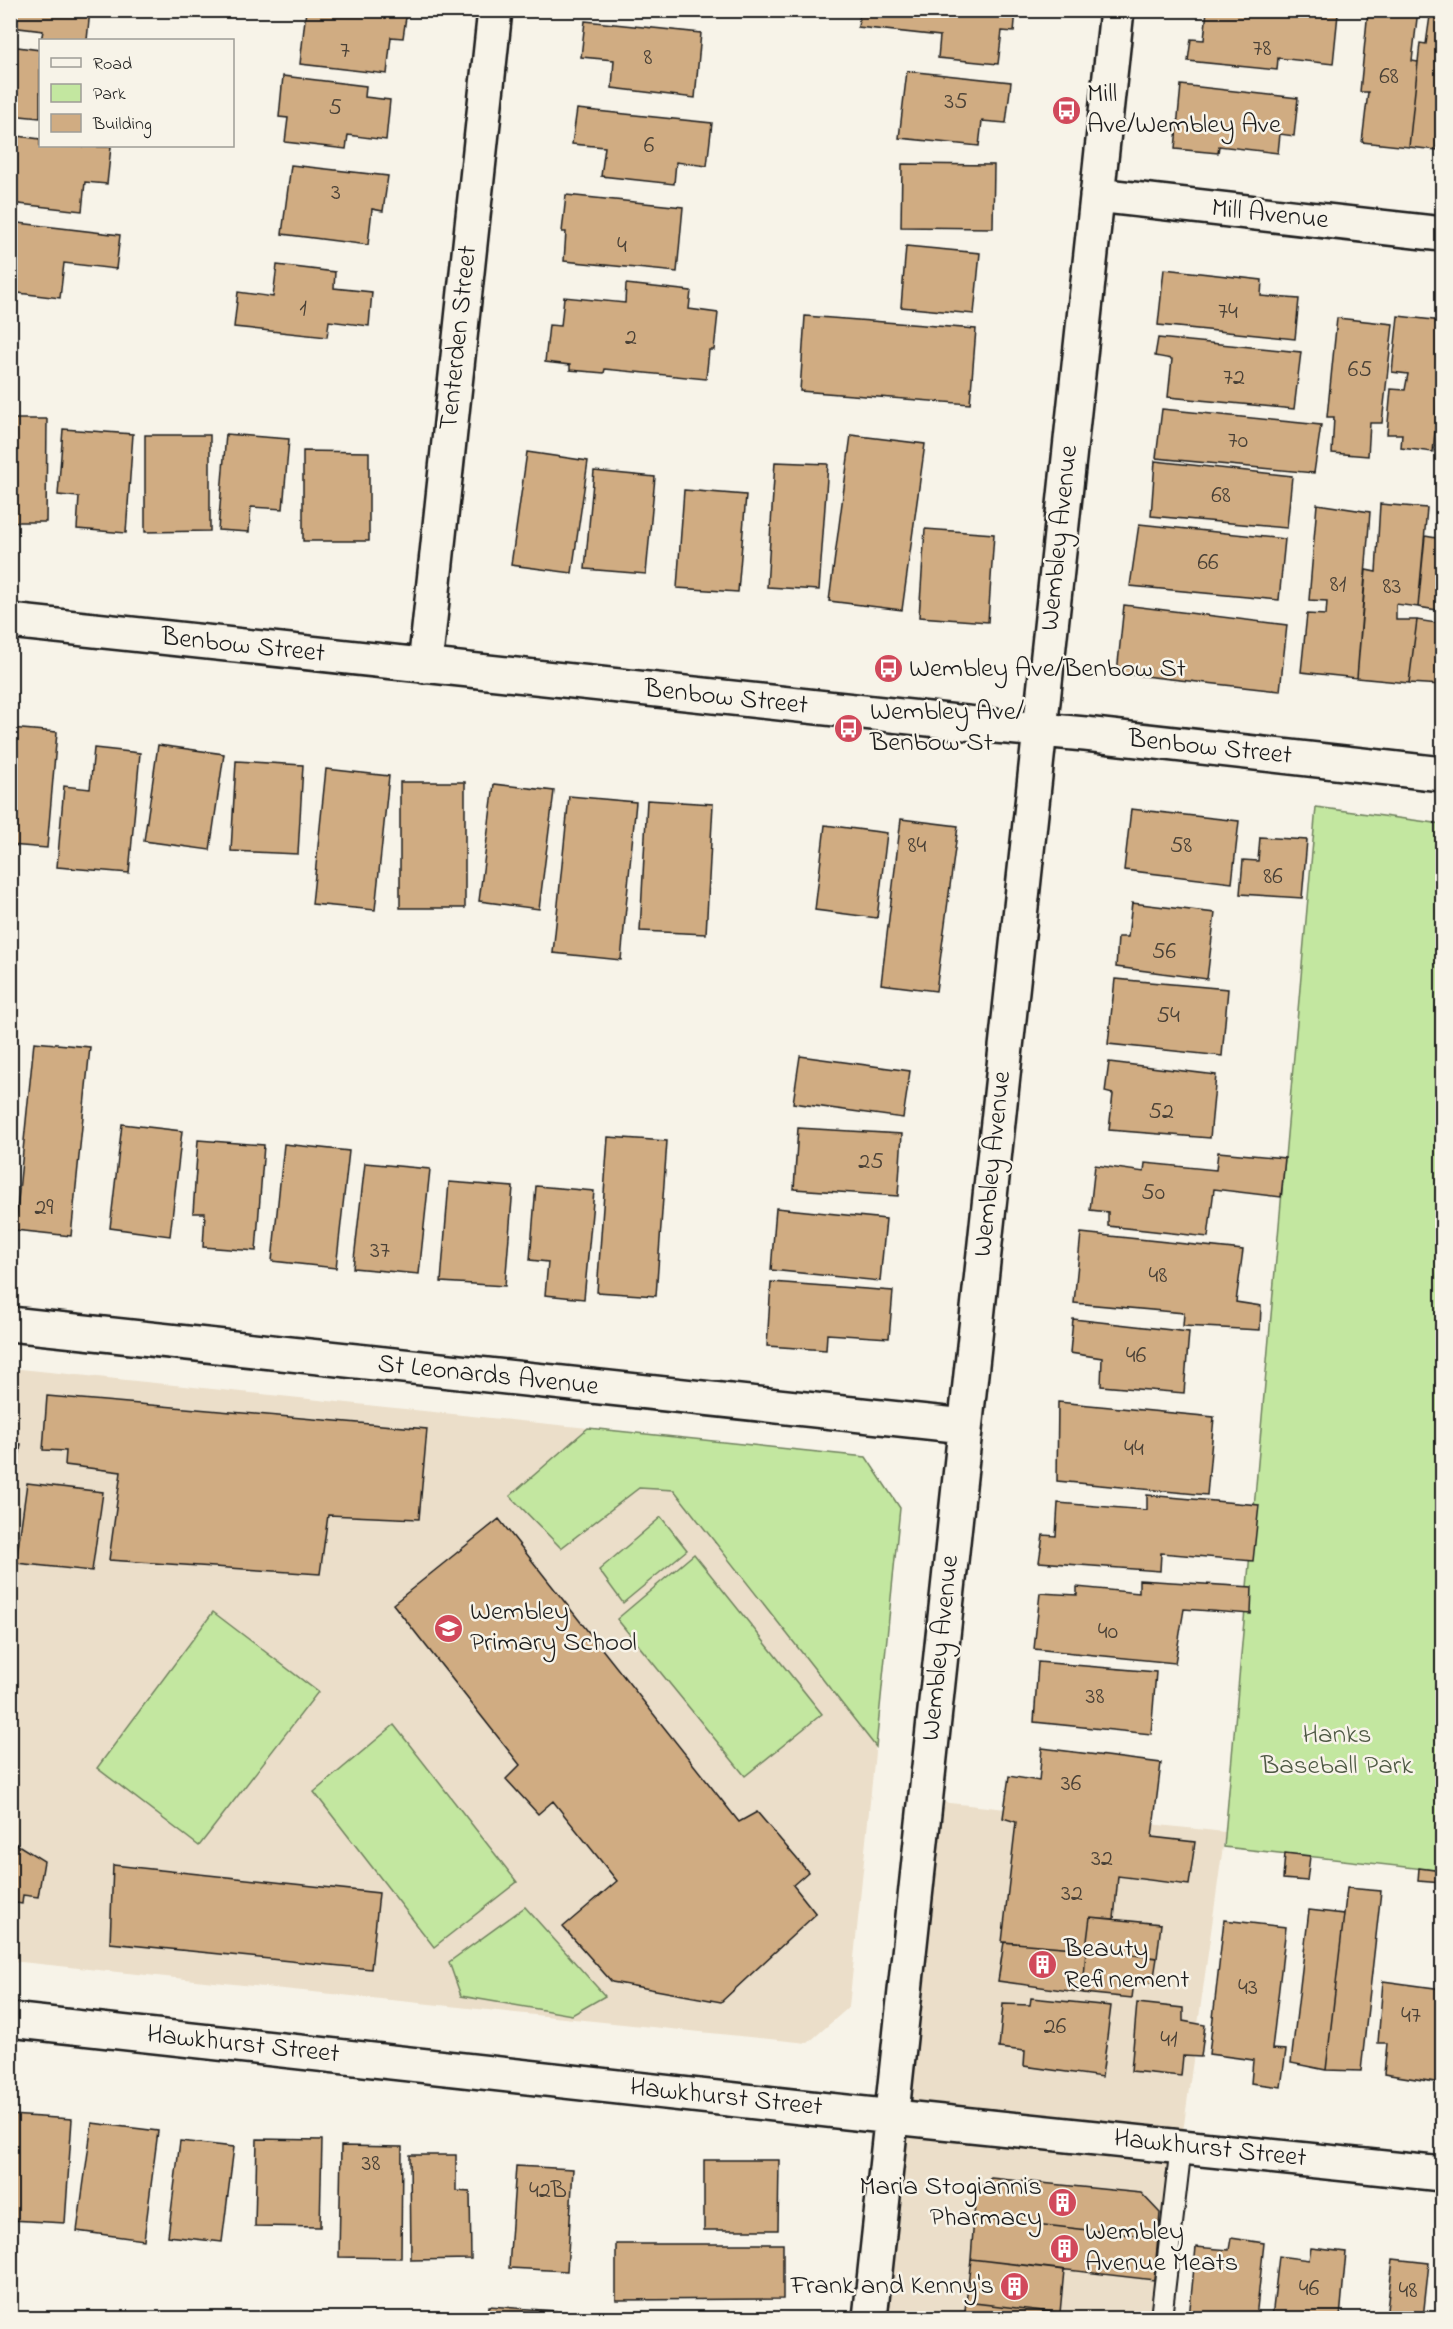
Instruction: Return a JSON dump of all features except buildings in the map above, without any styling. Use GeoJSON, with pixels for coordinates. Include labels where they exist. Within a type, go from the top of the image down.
{"type":"FeatureCollection","features":[{"type":"Feature","properties":{"kind":"street","name":"Tenterden Street"},"geometry":{"type":"LineString","coordinates":[[425,666],[495,10]]}},
{"type":"Feature","properties":{"kind":"street","name":"Wembley Avenue"},"geometry":{"type":"LineString","coordinates":[[870,2319],[1117,10]]}},
{"type":"Feature","properties":{"kind":"street","name":"Mill Avenue"},"geometry":{"type":"LineString","coordinates":[[1097,195],[1443,234]]}},
{"type":"Feature","properties":{"kind":"street","name":"Benbow Street"},"geometry":{"type":"LineString","coordinates":[[10,621],[1040,729],[1443,774]]}},
{"type":"Feature","properties":{"kind":"street","name":"St Leonards Avenue"},"geometry":{"type":"LineString","coordinates":[[10,1324],[965,1426]]}},
{"type":"Feature","properties":{"kind":"street","name":"Hawkhurst Street"},"geometry":{"type":"LineString","coordinates":[[10,2020],[1443,2174]]}},
{"type":"Feature","properties":{"kind":"lane"},"geometry":{"type":"LineString","coordinates":[[1161,2319],[1182,2146]]}},
{"type":"Feature","properties":{"kind":"shaded area","name":"Wembley Primary School"},"geometry":{"type":"Polygon","coordinates":[[[11,1368],[866,1457],[900,1508],[849,2007],[808,2043],[11,1961],[11,1368]]]}},
{"type":"Feature","properties":{"kind":"shaded area"},"geometry":{"type":"Polygon","coordinates":[[[940,1802],[1225,1832],[1181,2146],[1161,2318],[886,2318],[940,1802]]]}},
{"type":"Feature","properties":{"kind":"green space","name":"Hanks Baseball Park"},"geometry":{"type":"Polygon","coordinates":[[[1316,807],[1442,824],[1442,1871],[1224,1847],[1316,807]]]}},
{"type":"Feature","properties":{"kind":"green space"},"geometry":{"type":"Polygon","coordinates":[[[588,1428],[866,1457],[900,1508],[876,1747],[674,1490],[639,1488],[561,1548],[510,1496],[588,1428]]]}},
{"type":"Feature","properties":{"kind":"green space"},"geometry":{"type":"Polygon","coordinates":[[[661,1517],[687,1550],[623,1603],[599,1570],[661,1517]]]}},
{"type":"Feature","properties":{"kind":"green space"},"geometry":{"type":"Polygon","coordinates":[[[694,1554],[822,1714],[745,1776],[617,1619],[694,1554]]]}},
{"type":"Feature","properties":{"kind":"green space"},"geometry":{"type":"Polygon","coordinates":[[[213,1612],[318,1692],[199,1846],[97,1768],[213,1612]]]}},
{"type":"Feature","properties":{"kind":"green space"},"geometry":{"type":"Polygon","coordinates":[[[394,1725],[517,1882],[434,1947],[314,1792],[394,1725]]]}},
{"type":"Feature","properties":{"kind":"green space"},"geometry":{"type":"Polygon","coordinates":[[[525,1907],[605,1996],[572,2015],[461,1996],[449,1962],[525,1907]]]}},
{"type":"Feature","properties":{"kind":"place","name":"Mill Ave/Wembley Ave"},"geometry":{"type":"Point","coordinates":[1066,110]}},
{"type":"Feature","properties":{"kind":"place","name":"Wembley Ave/Benbow St"},"geometry":{"type":"Point","coordinates":[888,669]}},
{"type":"Feature","properties":{"kind":"place","name":"Wembley Ave/ Benbow St"},"geometry":{"type":"Point","coordinates":[849,728]}},
{"type":"Feature","properties":{"kind":"place","name":"Wembley Primary School"},"geometry":{"type":"Point","coordinates":[449,1628]}},
{"type":"Feature","properties":{"kind":"place","name":"Beauty Refinement"},"geometry":{"type":"Point","coordinates":[1043,1965]}},
{"type":"Feature","properties":{"kind":"place","name":"Maria Stogiannis Pharmacy"},"geometry":{"type":"Point","coordinates":[1063,2203]}},
{"type":"Feature","properties":{"kind":"place","name":"Wembley Avenue Meats"},"geometry":{"type":"Point","coordinates":[1064,2248]}},
{"type":"Feature","properties":{"kind":"place","name":"Frank and Kenny's"},"geometry":{"type":"Point","coordinates":[1015,2286]}}]}
